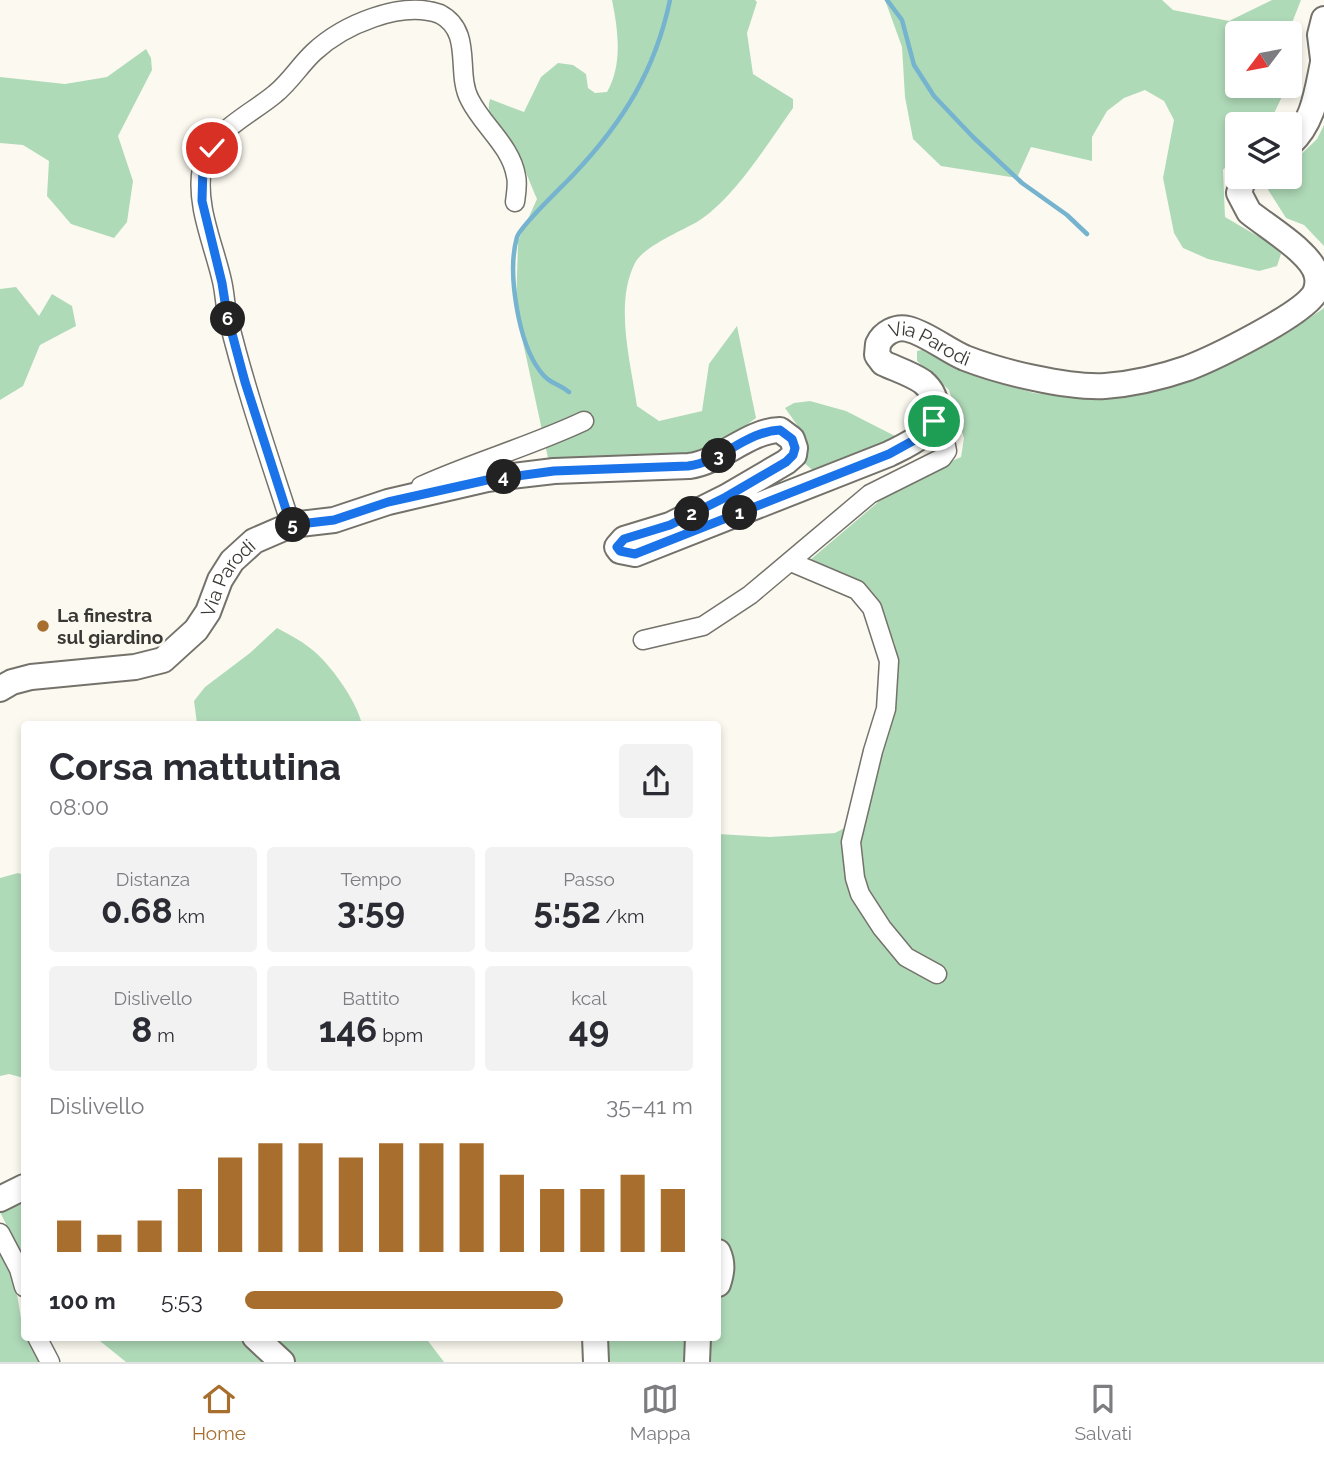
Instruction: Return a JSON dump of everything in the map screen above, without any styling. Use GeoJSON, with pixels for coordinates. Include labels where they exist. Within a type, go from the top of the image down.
{"type":"FeatureCollection","features":[{"type":"Feature","properties":{"kind":"street"},"geometry":{"type":"LineString","coordinates":[[291,525],[245,382],[202,201],[203,165],[212,148],[226,130],[275,95],[313,52],[337,34],[379,14],[406,8],[427,10],[441,15],[460,37],[469,99],[510,158],[517,177],[516,202]]}},
{"type":"Feature","properties":{"kind":"street"},"geometry":{"type":"LineString","coordinates":[[1302,130],[1314,106],[1324,59],[1320,35],[1324,19]]}},
{"type":"Feature","properties":{"kind":"street","name":"Via Parodi"},"geometry":{"type":"LineString","coordinates":[[0,690],[22,678],[148,665],[163,660],[196,630],[208,612],[220,580],[232,561],[254,541],[291,525],[334,520],[388,502],[487,480],[531,474],[699,465],[774,430],[785,432],[792,439],[795,448],[790,459],[762,477],[670,525],[618,543],[620,551],[635,554],[889,454],[926,432],[935,414],[935,400],[922,381],[883,363],[877,355],[881,338],[894,330],[912,330],[966,358],[1024,375],[1072,384],[1105,386],[1153,378],[1201,363],[1303,305],[1317,287],[1318,279],[1313,265],[1249,212],[1239,193],[1240,189]]}},
{"type":"Feature","properties":{"kind":"street"},"geometry":{"type":"LineString","coordinates":[[388,502],[448,474],[541,441],[584,421]]}},
{"type":"Feature","properties":{"kind":"street"},"geometry":{"type":"LineString","coordinates":[[643,640],[703,626],[750,596],[870,494],[942,458],[947,451],[946,442],[940,434],[926,432]]}},
{"type":"Feature","properties":{"kind":"street"},"geometry":{"type":"LineString","coordinates":[[791,562],[857,590],[872,608],[889,661],[886,709],[851,842],[855,878],[860,894],[882,928],[906,957],[937,974]]}},
{"type":"Feature","properties":{"kind":"street"},"geometry":{"type":"LineString","coordinates":[[0,1199],[21,1188]]}},
{"type":"Feature","properties":{"kind":"street"},"geometry":{"type":"LineString","coordinates":[[0,1233],[21,1276]]}},
{"type":"Feature","properties":{"kind":"street"},"geometry":{"type":"LineString","coordinates":[[39,1341],[50,1362]]}},
{"type":"Feature","properties":{"kind":"street"},"geometry":{"type":"LineString","coordinates":[[259,1341],[282,1362]]}},
{"type":"Feature","properties":{"kind":"street"},"geometry":{"type":"LineString","coordinates":[[595,1341],[596,1362]]}},
{"type":"Feature","properties":{"kind":"street"},"geometry":{"type":"LineString","coordinates":[[697,1362],[698,1341]]}},
{"type":"Feature","properties":{"kind":"green space"},"geometry":{"type":"Polygon","coordinates":[[[612,0],[755,0],[757,2],[747,33],[753,74],[793,99],[793,108],[737,185],[711,212],[639,257],[629,279],[626,334],[637,406],[659,421],[702,411],[709,364],[737,326],[756,418],[707,453],[673,458],[548,458],[516,310],[518,241],[537,199],[518,157],[493,123],[489,108],[490,99],[524,112],[541,77],[558,63],[573,65],[586,74],[588,88],[595,93],[607,92],[617,58],[612,0]]]}},
{"type":"Feature","properties":{"kind":"green space"},"geometry":{"type":"Polygon","coordinates":[[[885,0],[1162,0],[1173,10],[1229,21],[1225,21],[1225,98],[1281,98],[1275,112],[1225,112],[1225,217],[1273,245],[1281,254],[1277,266],[1259,271],[1208,259],[1183,248],[1174,233],[1163,178],[1174,120],[1164,101],[1145,90],[1124,98],[1107,111],[1092,137],[1092,161],[1031,147],[1017,178],[941,166],[913,139],[905,97],[902,47],[885,0]]]}},
{"type":"Feature","properties":{"kind":"green space"},"geometry":{"type":"Polygon","coordinates":[[[1272,0],[1301,0],[1293,21],[1229,21],[1272,0]]]}},
{"type":"Feature","properties":{"kind":"green space"},"geometry":{"type":"Polygon","coordinates":[[[146,49],[151,58],[152,70],[118,136],[133,181],[127,222],[114,238],[71,224],[47,196],[49,161],[23,145],[0,143],[0,77],[65,84],[107,77],[146,49]]]}},
{"type":"Feature","properties":{"kind":"green space"},"geometry":{"type":"Polygon","coordinates":[[[1324,125],[1324,246],[1304,225],[1286,218],[1268,189],[1302,189],[1302,153],[1317,139],[1324,125]]]}},
{"type":"Feature","properties":{"kind":"green space"},"geometry":{"type":"Polygon","coordinates":[[[16,287],[39,316],[52,294],[72,306],[76,326],[40,345],[23,386],[0,400],[0,289],[16,287]]]}},
{"type":"Feature","properties":{"kind":"green space"},"geometry":{"type":"Polygon","coordinates":[[[1324,308],[1324,1362],[706,1362],[707,1341],[721,1341],[721,1296],[727,1285],[724,1245],[721,1242],[721,834],[770,837],[835,833],[865,817],[897,694],[895,645],[884,616],[865,584],[810,560],[890,492],[961,457],[964,438],[949,390],[917,361],[917,351],[926,349],[971,375],[1034,393],[1131,396],[1199,376],[1289,332],[1324,308]]]}},
{"type":"Feature","properties":{"kind":"green space"},"geometry":{"type":"Polygon","coordinates":[[[810,401],[846,411],[895,436],[861,457],[816,473],[803,462],[807,439],[785,408],[794,403],[810,401]]]}},
{"type":"Feature","properties":{"kind":"green space"},"geometry":{"type":"Polygon","coordinates":[[[277,628],[294,637],[326,663],[348,693],[361,721],[197,721],[194,701],[205,687],[250,653],[277,628]]]}},
{"type":"Feature","properties":{"kind":"green space"},"geometry":{"type":"Polygon","coordinates":[[[21,874],[21,1077],[9,1074],[0,1076],[0,878],[21,874]]]}},
{"type":"Feature","properties":{"kind":"green space"},"geometry":{"type":"Polygon","coordinates":[[[21,1202],[21,1254],[0,1212],[21,1202]]]}},
{"type":"Feature","properties":{"kind":"green space"},"geometry":{"type":"Polygon","coordinates":[[[0,1250],[14,1276],[21,1319],[21,1341],[32,1341],[45,1362],[0,1362],[0,1250]]]}},
{"type":"Feature","properties":{"kind":"green space"},"geometry":{"type":"Polygon","coordinates":[[[100,1341],[248,1341],[270,1362],[126,1362],[100,1341]]]}},
{"type":"Feature","properties":{"kind":"green space"},"geometry":{"type":"Polygon","coordinates":[[[272,1341],[428,1341],[444,1362],[294,1362],[272,1341]]]}},
{"type":"Feature","properties":{"kind":"green space"},"geometry":{"type":"Polygon","coordinates":[[[603,1341],[689,1341],[688,1362],[606,1362],[603,1341]]]}},
{"type":"Feature","properties":{"kind":"waterway"},"geometry":{"type":"LineString","coordinates":[[569,392],[543,375],[526,343],[514,287],[517,237],[534,215],[592,155],[622,115],[656,50],[670,0]]}},
{"type":"Feature","properties":{"kind":"waterway"},"geometry":{"type":"LineString","coordinates":[[887,0],[902,20],[914,65],[934,96],[1022,183],[1067,215],[1087,234]]}},
{"type":"Feature","properties":{"kind":"place","name":"La finestra sul giardino"},"geometry":{"type":"Point","coordinates":[43,626]}},
{"type":"Feature","properties":{"kind":"route"},"geometry":{"type":"LineString","coordinates":[[212,148],[203,165],[202,201],[245,382],[291,525],[334,520],[388,502],[487,480],[554,471],[699,465],[774,430],[785,432],[792,439],[795,448],[790,459],[754,482],[670,525],[618,543],[617,549],[620,551],[635,554],[889,454],[918,438],[934,421]]}}]}
